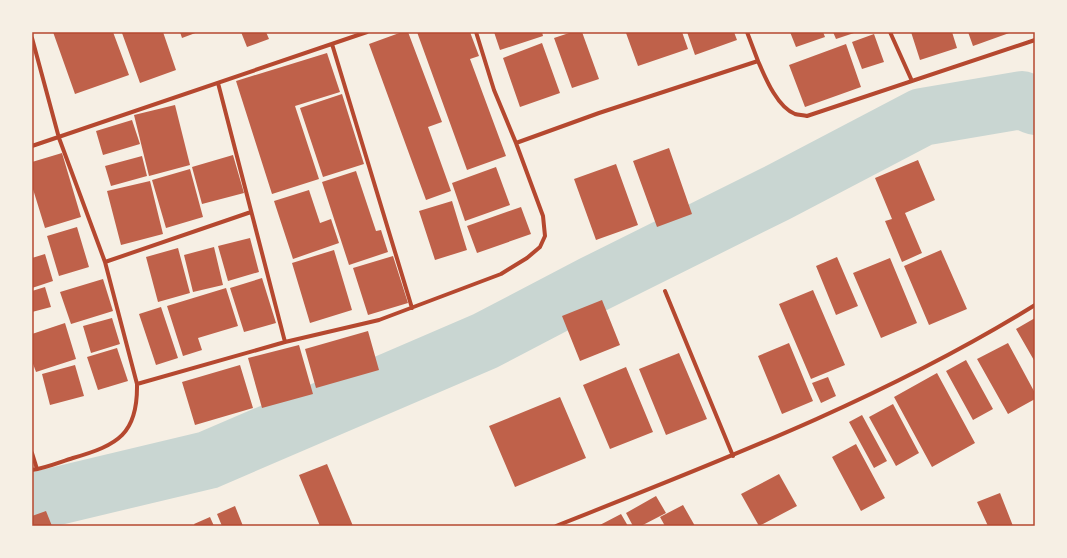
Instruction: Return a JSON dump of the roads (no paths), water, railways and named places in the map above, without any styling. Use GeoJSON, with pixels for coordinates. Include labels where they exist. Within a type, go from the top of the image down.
{"type":"FeatureCollection","features":[{"type":"Feature","properties":{"kind":"street"},"geometry":{"type":"LineString","coordinates":[[32,146],[367,32]]}},
{"type":"Feature","properties":{"kind":"street"},"geometry":{"type":"LineString","coordinates":[[137,384],[285,342],[379,320],[501,274],[540,247],[545,236],[543,216],[516,143],[494,90],[476,32]]}},
{"type":"Feature","properties":{"kind":"street"},"geometry":{"type":"LineString","coordinates":[[747,32],[767,83],[783,105],[794,114],[807,116],[1035,40]]}},
{"type":"Feature","properties":{"kind":"street"},"geometry":{"type":"LineString","coordinates":[[890,32],[912,81]]}},
{"type":"Feature","properties":{"kind":"street"},"geometry":{"type":"LineString","coordinates":[[32,38],[59,138],[105,262],[137,384],[138,404],[131,424],[121,437],[101,450],[34,470],[32,453]]}},
{"type":"Feature","properties":{"kind":"street"},"geometry":{"type":"LineString","coordinates":[[332,44],[412,308]]}},
{"type":"Feature","properties":{"kind":"street"},"geometry":{"type":"LineString","coordinates":[[516,143],[599,113],[758,61]]}},
{"type":"Feature","properties":{"kind":"street"},"geometry":{"type":"LineString","coordinates":[[218,83],[250,212],[285,342]]}},
{"type":"Feature","properties":{"kind":"street"},"geometry":{"type":"LineString","coordinates":[[105,262],[250,212]]}},
{"type":"Feature","properties":{"kind":"street"},"geometry":{"type":"LineString","coordinates":[[665,291],[733,456]]}},
{"type":"Feature","properties":{"kind":"street"},"geometry":{"type":"LineString","coordinates":[[556,526],[733,456],[883,389],[983,337],[1035,305]]}},
{"type":"Feature","properties":{"kind":"waterway"},"geometry":{"type":"LineString","coordinates":[[32,502],[208,460],[485,341],[594,284],[777,193],[922,117],[1022,100],[1035,106]]}}]}
